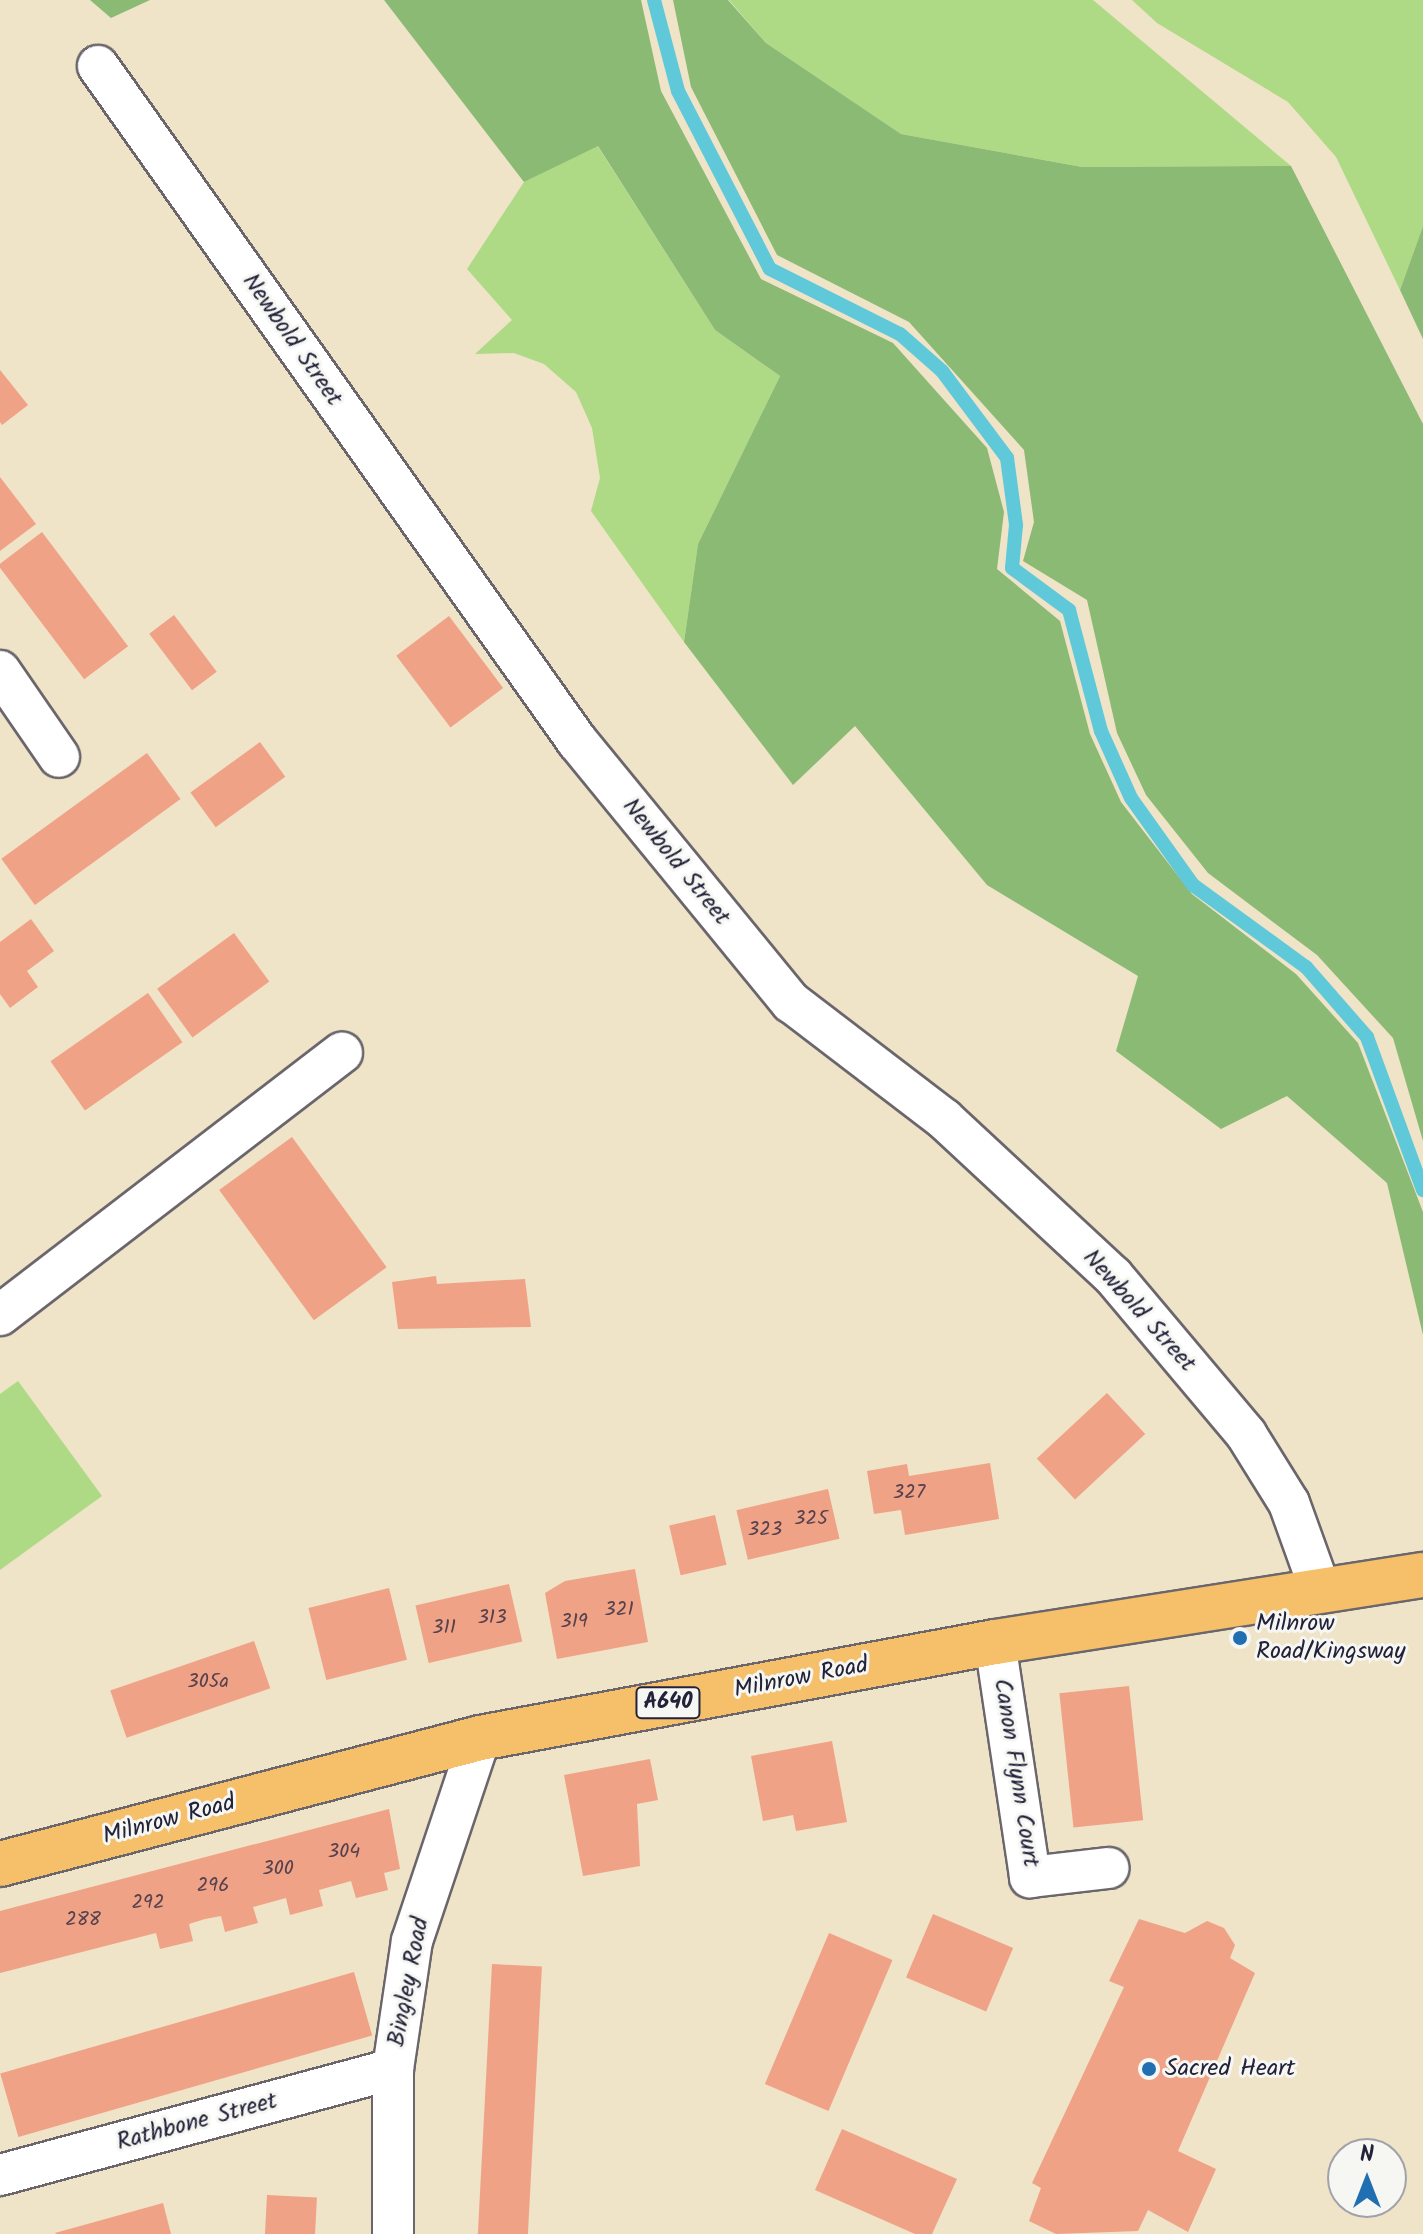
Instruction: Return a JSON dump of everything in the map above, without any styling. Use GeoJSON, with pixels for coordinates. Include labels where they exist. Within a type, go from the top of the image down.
{"type":"FeatureCollection","features":[{"type":"Feature","properties":{"kind":"main road","name":"Milnrow Road"},"geometry":{"type":"LineString","coordinates":[[0,1864],[480,1738],[995,1642],[1423,1575]]}},
{"type":"Feature","properties":{"kind":"street","name":"Newbold Street"},"geometry":{"type":"LineString","coordinates":[[98,66],[577,741],[791,1002],[944,1119],[1113,1276],[1246,1434],[1289,1503],[1320,1589]]}},
{"type":"Feature","properties":{"kind":"street"},"geometry":{"type":"LineString","coordinates":[[0,671],[59,757]]}},
{"type":"Feature","properties":{"kind":"street"},"geometry":{"type":"LineString","coordinates":[[0,1315],[342,1053]]}},
{"type":"Feature","properties":{"kind":"street","name":"Canon Flynn Court"},"geometry":{"type":"LineString","coordinates":[[995,1642],[1030,1877],[1108,1868]]}},
{"type":"Feature","properties":{"kind":"street","name":"Bingley Road"},"geometry":{"type":"LineString","coordinates":[[393,2234],[393,2069],[412,1941],[480,1738]]}},
{"type":"Feature","properties":{"kind":"street","name":"Rathbone Street"},"geometry":{"type":"LineString","coordinates":[[0,2175],[393,2069]]}},
{"type":"Feature","properties":{"kind":"green space"},"geometry":{"type":"Polygon","coordinates":[[[90,0],[150,0],[111,18],[90,0]]]}},
{"type":"Feature","properties":{"kind":"green space"},"geometry":{"type":"Polygon","coordinates":[[[384,0],[641,0],[661,91],[761,279],[893,343],[987,448],[1004,512],[997,569],[1060,621],[1090,734],[1121,802],[1192,894],[1296,974],[1358,1043],[1423,1212],[1423,1335],[1387,1183],[1287,1096],[1221,1129],[1116,1051],[1138,976],[987,885],[855,726],[793,785],[684,642],[698,544],[780,376],[715,330],[598,146],[524,182],[384,0]]]}},
{"type":"Feature","properties":{"kind":"green space"},"geometry":{"type":"Polygon","coordinates":[[[673,0],[728,0],[766,43],[901,134],[1082,167],[1291,166],[1423,424],[1423,1141],[1393,1038],[1317,955],[1208,873],[1146,795],[1117,733],[1087,600],[1023,561],[1034,522],[1024,450],[909,322],[777,255],[691,87],[673,0]]]}},
{"type":"Feature","properties":{"kind":"green space"},"geometry":{"type":"Polygon","coordinates":[[[729,0],[1093,0],[1291,166],[1082,167],[901,134],[766,43],[729,0]]]}},
{"type":"Feature","properties":{"kind":"green space"},"geometry":{"type":"Polygon","coordinates":[[[1132,0],[1423,0],[1423,226],[1400,290],[1336,157],[1288,102],[1157,23],[1132,0]]]}},
{"type":"Feature","properties":{"kind":"green space"},"geometry":{"type":"Polygon","coordinates":[[[597,145],[715,330],[780,376],[698,544],[684,642],[591,511],[600,478],[592,428],[576,392],[544,364],[514,353],[475,354],[512,320],[467,269],[524,182],[597,145]]]}},
{"type":"Feature","properties":{"kind":"green space"},"geometry":{"type":"Polygon","coordinates":[[[1423,226],[1423,339],[1400,290],[1423,226]]]}},
{"type":"Feature","properties":{"kind":"green space"},"geometry":{"type":"Polygon","coordinates":[[[18,1381],[102,1496],[0,1570],[0,1394],[18,1381]]]}},
{"type":"Feature","properties":{"kind":"building"},"geometry":{"type":"Polygon","coordinates":[[[0,370],[28,405],[2,425],[0,422],[0,370]]]}},
{"type":"Feature","properties":{"kind":"building"},"geometry":{"type":"Polygon","coordinates":[[[0,477],[36,524],[0,551],[0,477]]]}},
{"type":"Feature","properties":{"kind":"building"},"geometry":{"type":"Polygon","coordinates":[[[42,532],[128,646],[84,679],[0,568],[0,564],[42,532]]]}},
{"type":"Feature","properties":{"kind":"building"},"geometry":{"type":"Polygon","coordinates":[[[174,615],[217,672],[192,690],[149,634],[174,615]]]}},
{"type":"Feature","properties":{"kind":"building"},"geometry":{"type":"Polygon","coordinates":[[[449,616],[503,688],[450,728],[396,656],[449,616]]]}},
{"type":"Feature","properties":{"kind":"building"},"geometry":{"type":"Polygon","coordinates":[[[260,742],[285,777],[216,827],[190,793],[260,742]]]}},
{"type":"Feature","properties":{"kind":"building"},"geometry":{"type":"Polygon","coordinates":[[[147,753],[181,799],[35,905],[1,859],[147,753]]]}},
{"type":"Feature","properties":{"kind":"building"},"geometry":{"type":"Polygon","coordinates":[[[31,919],[54,951],[27,971],[38,987],[10,1008],[0,994],[0,942],[31,919]]]}},
{"type":"Feature","properties":{"kind":"building"},"geometry":{"type":"Polygon","coordinates":[[[234,933],[269,982],[192,1037],[157,989],[234,933]]]}},
{"type":"Feature","properties":{"kind":"building"},"geometry":{"type":"Polygon","coordinates":[[[148,993],[182,1042],[85,1110],[51,1061],[148,993]]]}},
{"type":"Feature","properties":{"kind":"building"},"geometry":{"type":"Polygon","coordinates":[[[292,1137],[387,1267],[314,1320],[219,1190],[292,1137]]]}},
{"type":"Feature","properties":{"kind":"building"},"geometry":{"type":"Polygon","coordinates":[[[436,1276],[437,1284],[525,1279],[531,1327],[398,1329],[392,1282],[436,1276]]]}},
{"type":"Feature","properties":{"kind":"building"},"geometry":{"type":"Polygon","coordinates":[[[1107,1393],[1145,1434],[1075,1499],[1037,1458],[1107,1393]]]}},
{"type":"Feature","properties":{"kind":"building"},"geometry":{"type":"Polygon","coordinates":[[[990,1463],[999,1519],[905,1535],[901,1510],[874,1514],[867,1471],[907,1464],[909,1476],[990,1463]]]}},
{"type":"Feature","properties":{"kind":"building"},"geometry":{"type":"Polygon","coordinates":[[[828,1489],[839,1539],[748,1560],[736,1510],[828,1489]]]}},
{"type":"Feature","properties":{"kind":"building"},"geometry":{"type":"Polygon","coordinates":[[[715,1515],[726,1565],[681,1575],[669,1526],[715,1515]]]}},
{"type":"Feature","properties":{"kind":"building"},"geometry":{"type":"Polygon","coordinates":[[[635,1569],[648,1642],[557,1659],[545,1593],[565,1581],[635,1569]]]}},
{"type":"Feature","properties":{"kind":"building"},"geometry":{"type":"Polygon","coordinates":[[[509,1584],[522,1641],[429,1663],[415,1606],[509,1584]]]}},
{"type":"Feature","properties":{"kind":"building"},"geometry":{"type":"Polygon","coordinates":[[[389,1588],[407,1660],[326,1680],[308,1608],[389,1588]]]}},
{"type":"Feature","properties":{"kind":"building"},"geometry":{"type":"Polygon","coordinates":[[[254,1641],[270,1688],[127,1738],[110,1690],[254,1641]]]}},
{"type":"Feature","properties":{"kind":"building"},"geometry":{"type":"Polygon","coordinates":[[[1129,1686],[1143,1820],[1073,1828],[1059,1693],[1129,1686]]]}},
{"type":"Feature","properties":{"kind":"building"},"geometry":{"type":"Polygon","coordinates":[[[832,1741],[847,1822],[796,1831],[793,1815],[763,1821],[751,1756],[832,1741]]]}},
{"type":"Feature","properties":{"kind":"building"},"geometry":{"type":"Polygon","coordinates":[[[650,1759],[658,1800],[637,1804],[640,1866],[583,1876],[564,1775],[650,1759]]]}},
{"type":"Feature","properties":{"kind":"building"},"geometry":{"type":"Polygon","coordinates":[[[389,1809],[400,1869],[384,1873],[388,1890],[356,1898],[351,1881],[319,1890],[323,1906],[290,1915],[286,1898],[253,1907],[258,1923],[225,1932],[221,1916],[189,1924],[193,1941],[160,1949],[156,1933],[0,1973],[0,1911],[389,1809]]]}},
{"type":"Feature","properties":{"kind":"building"},"geometry":{"type":"Polygon","coordinates":[[[933,1914],[1013,1948],[986,2012],[906,1978],[933,1914]]]}},
{"type":"Feature","properties":{"kind":"building","name":"Sacred Heart"},"geometry":{"type":"Polygon","coordinates":[[[1139,1919],[1185,1933],[1207,1921],[1224,1928],[1235,1945],[1230,1958],[1255,1973],[1178,2151],[1216,2169],[1188,2232],[1148,2210],[1138,2231],[1056,2234],[1029,2221],[1041,2188],[1032,2183],[1124,1987],[1109,1981],[1139,1919]]]}},
{"type":"Feature","properties":{"kind":"building"},"geometry":{"type":"Polygon","coordinates":[[[829,1933],[893,1960],[828,2111],[765,2084],[829,1933]]]}},
{"type":"Feature","properties":{"kind":"building"},"geometry":{"type":"Polygon","coordinates":[[[492,1964],[542,1967],[528,2234],[478,2234],[492,1964]]]}},
{"type":"Feature","properties":{"kind":"building"},"geometry":{"type":"Polygon","coordinates":[[[354,1972],[372,2035],[18,2137],[0,2073],[354,1972]]]}},
{"type":"Feature","properties":{"kind":"building"},"geometry":{"type":"Polygon","coordinates":[[[842,2129],[957,2179],[932,2234],[915,2234],[815,2190],[842,2129]]]}},
{"type":"Feature","properties":{"kind":"building"},"geometry":{"type":"Polygon","coordinates":[[[267,2195],[317,2198],[315,2234],[265,2234],[267,2195]]]}},
{"type":"Feature","properties":{"kind":"building"},"geometry":{"type":"Polygon","coordinates":[[[163,2203],[171,2234],[55,2233],[163,2203]]]}},
{"type":"Feature","properties":{"kind":"waterway"},"geometry":{"type":"LineString","coordinates":[[654,0],[678,91],[770,269],[900,334],[942,371],[1007,458],[1016,525],[1012,568],[1069,610],[1101,731],[1131,798],[1193,885],[1306,967],[1367,1037],[1423,1190]]}},
{"type":"Feature","properties":{"kind":"place","name":"Milnrow Road/Kingsway"},"geometry":{"type":"Point","coordinates":[1240,1638]}},
{"type":"Feature","properties":{"kind":"place","name":"Sacred Heart"},"geometry":{"type":"Point","coordinates":[1149,2069]}}]}
